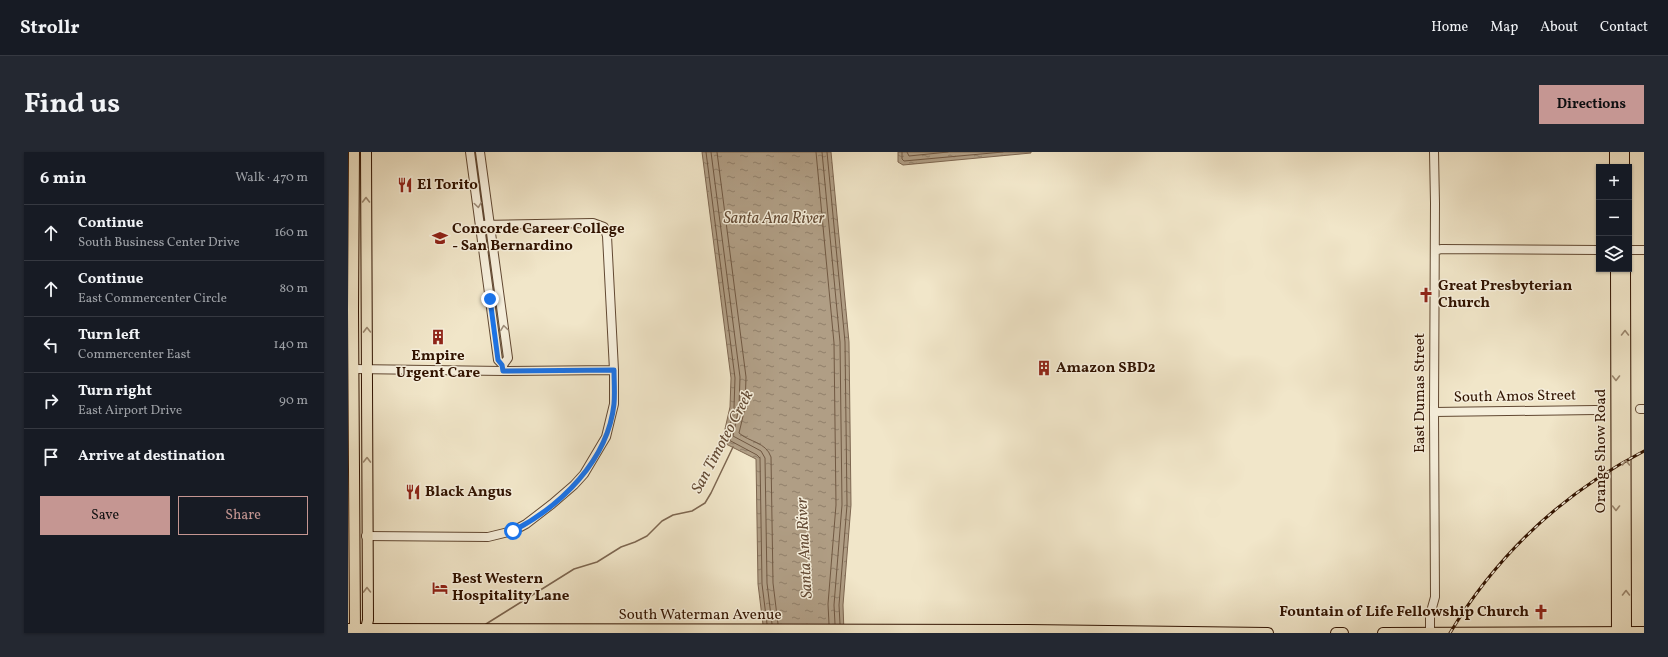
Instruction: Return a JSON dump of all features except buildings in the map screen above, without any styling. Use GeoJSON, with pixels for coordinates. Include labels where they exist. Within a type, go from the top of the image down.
{"type":"FeatureCollection","features":[{"type":"Feature","properties":{"kind":"main road"},"geometry":{"type":"LineString","coordinates":[[354,152],[351,218],[358,631]]}},
{"type":"Feature","properties":{"kind":"main road"},"geometry":{"type":"LineString","coordinates":[[358,631],[366,536],[368,369],[366,152]]}},
{"type":"Feature","properties":{"kind":"main road"},"geometry":{"type":"LineString","coordinates":[[1615,152],[1615,164]]}},
{"type":"Feature","properties":{"kind":"main road"},"geometry":{"type":"LineString","coordinates":[[1624,152],[1624,164]]}},
{"type":"Feature","properties":{"kind":"main road","name":"Orange Show Road"},"geometry":{"type":"LineString","coordinates":[[1616,272],[1621,632]]}},
{"type":"Feature","properties":{"kind":"main road","name":"Orange Show Road"},"geometry":{"type":"LineString","coordinates":[[1621,632],[1625,272]]}},
{"type":"Feature","properties":{"kind":"main road","name":"South Waterman Avenue"},"geometry":{"type":"LineString","coordinates":[[358,631],[467,629],[624,632],[755,630],[1028,630],[1268,633]]}},
{"type":"Feature","properties":{"kind":"main road"},"geometry":{"type":"LineString","coordinates":[[1383,633],[1644,632]]}},
{"type":"Feature","properties":{"kind":"main road"},"geometry":{"type":"LineString","coordinates":[[1336,633],[1343,633]]}},
{"type":"Feature","properties":{"kind":"street"},"geometry":{"type":"LineString","coordinates":[[470,152],[498,360],[503,368]]}},
{"type":"Feature","properties":{"kind":"street"},"geometry":{"type":"LineString","coordinates":[[480,152],[508,358],[503,368]]}},
{"type":"Feature","properties":{"kind":"street","name":"East Dumas Street"},"geometry":{"type":"LineString","coordinates":[[1430,632],[1430,615],[1435,597],[1434,152]]}},
{"type":"Feature","properties":{"kind":"street"},"geometry":{"type":"LineString","coordinates":[[366,536],[488,537],[513,531],[527,523],[574,485],[584,474],[606,437],[614,404],[614,370],[607,236],[604,227],[593,223],[480,225]]}},
{"type":"Feature","properties":{"kind":"street"},"geometry":{"type":"LineString","coordinates":[[1435,251],[1596,250]]}},
{"type":"Feature","properties":{"kind":"street"},"geometry":{"type":"LineString","coordinates":[[1632,250],[1644,250]]}},
{"type":"Feature","properties":{"kind":"street"},"geometry":{"type":"LineString","coordinates":[[354,369],[503,368],[614,370]]}},
{"type":"Feature","properties":{"kind":"street","name":"South Amos Street"},"geometry":{"type":"LineString","coordinates":[[1434,412],[1596,410]]}},
{"type":"Feature","properties":{"kind":"water","name":"Santa Ana River"},"geometry":{"type":"Polygon","coordinates":[[[702,152],[831,152],[849,342],[851,505],[843,605],[844,633],[764,633],[758,584],[756,459],[722,442],[730,407],[731,378],[702,152]]]}},
{"type":"Feature","properties":{"kind":"water"},"geometry":{"type":"Polygon","coordinates":[[[898,152],[1031,153],[903,165],[898,162],[898,152]]]}},
{"type":"Feature","properties":{"kind":"waterway","name":"San Timoteo Creek"},"geometry":{"type":"LineString","coordinates":[[486,624],[574,569],[597,562],[621,547],[647,536],[662,521],[673,515],[692,511],[705,503],[733,447]]}},
{"type":"Feature","properties":{"kind":"railway"},"geometry":{"type":"LineString","coordinates":[[1450,633],[1489,578],[1534,528],[1559,506],[1586,486],[1644,451]]}},
{"type":"Feature","properties":{"kind":"place","name":"El Torito"},"geometry":{"type":"Point","coordinates":[405,185]}},
{"type":"Feature","properties":{"kind":"place","name":"Concorde Career College - San Bernardino"},"geometry":{"type":"Point","coordinates":[440,238]}},
{"type":"Feature","properties":{"kind":"place","name":"Great Presbyterian Church"},"geometry":{"type":"Point","coordinates":[1426,295]}},
{"type":"Feature","properties":{"kind":"place","name":"Empire Urgent Care"},"geometry":{"type":"Point","coordinates":[438,337]}},
{"type":"Feature","properties":{"kind":"place","name":"Amazon SBD2"},"geometry":{"type":"Point","coordinates":[1044,368]}},
{"type":"Feature","properties":{"kind":"place","name":"Black Angus"},"geometry":{"type":"Point","coordinates":[413,492]}},
{"type":"Feature","properties":{"kind":"place","name":"Best Western Hospitality Lane"},"geometry":{"type":"Point","coordinates":[440,588]}},
{"type":"Feature","properties":{"kind":"place","name":"Fountain of Life Fellowship Church"},"geometry":{"type":"Point","coordinates":[1541,612]}},
{"type":"Feature","properties":{"kind":"route"},"geometry":{"type":"LineString","coordinates":[[490,299],[498,360],[502,365],[503,371],[614,370],[614,404],[606,437],[596,455],[584,474],[574,485],[526,524],[513,531]]}}]}
